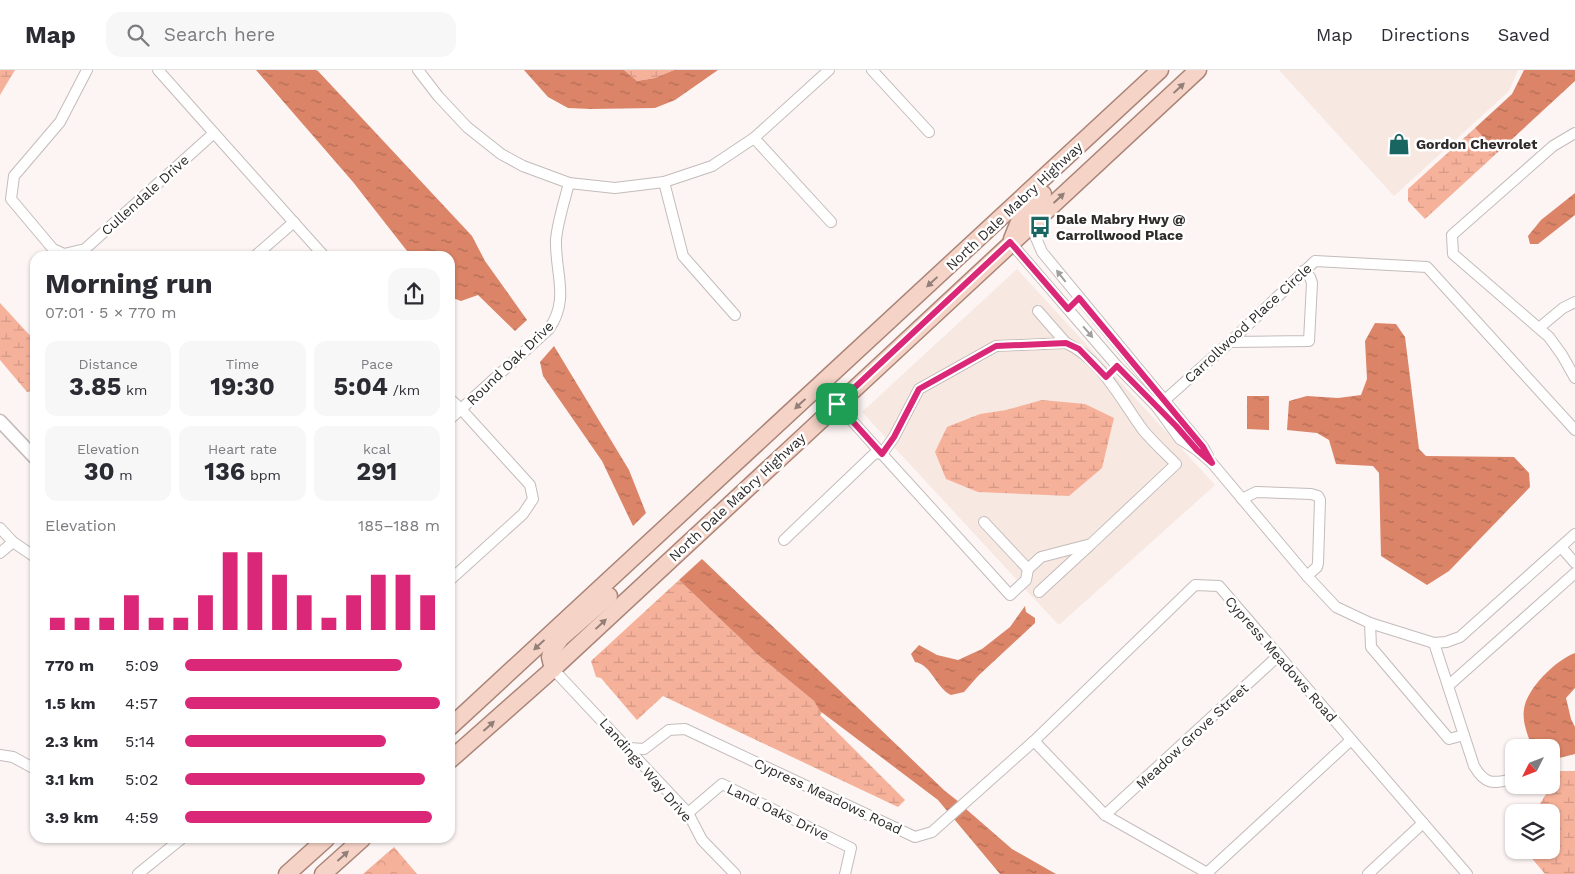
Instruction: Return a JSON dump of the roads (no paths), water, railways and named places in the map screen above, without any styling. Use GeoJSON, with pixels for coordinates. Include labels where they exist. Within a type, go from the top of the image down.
{"type":"FeatureCollection","features":[{"type":"Feature","properties":{"kind":"main road","name":"North Dale Mabry Highway"},"geometry":{"type":"LineString","coordinates":[[455,722],[1160,70]]}},
{"type":"Feature","properties":{"kind":"main road"},"geometry":{"type":"LineString","coordinates":[[1010,242],[1021,217],[1030,206],[1136,107],[1165,78],[1169,70]]}},
{"type":"Feature","properties":{"kind":"main road","name":"North Dale Mabry Highway"},"geometry":{"type":"LineString","coordinates":[[455,755],[553,669],[1010,242],[1198,70]]}},
{"type":"Feature","properties":{"kind":"main road"},"geometry":{"type":"LineString","coordinates":[[553,669],[550,657],[552,650],[561,638],[675,534],[695,501]]}},
{"type":"Feature","properties":{"kind":"main road"},"geometry":{"type":"LineString","coordinates":[[287,874],[322,843]]}},
{"type":"Feature","properties":{"kind":"main road"},"geometry":{"type":"LineString","coordinates":[[323,874],[358,843]]}},
{"type":"Feature","properties":{"kind":"street","name":"Cullendale Drive"},"geometry":{"type":"LineString","coordinates":[[57,251],[53,249],[11,199],[14,176],[60,122],[87,70]]}},
{"type":"Feature","properties":{"kind":"street"},"geometry":{"type":"LineString","coordinates":[[158,70],[320,251]]}},
{"type":"Feature","properties":{"kind":"street"},"geometry":{"type":"LineString","coordinates":[[418,70],[438,96],[467,127],[501,154],[523,166],[569,183],[615,188],[664,182],[712,166],[754,138],[829,70]]}},
{"type":"Feature","properties":{"kind":"street"},"geometry":{"type":"LineString","coordinates":[[872,70],[929,132]]}},
{"type":"Feature","properties":{"kind":"street","name":"Cullendale Drive"},"geometry":{"type":"LineString","coordinates":[[77,251],[85,249],[214,133]]}},
{"type":"Feature","properties":{"kind":"street"},"geometry":{"type":"LineString","coordinates":[[1575,133],[1553,146],[1452,235],[1453,254],[1549,337],[1575,378]]}},
{"type":"Feature","properties":{"kind":"street"},"geometry":{"type":"LineString","coordinates":[[754,138],[832,222]]}},
{"type":"Feature","properties":{"kind":"street"},"geometry":{"type":"LineString","coordinates":[[664,182],[683,256],[735,314]]}},
{"type":"Feature","properties":{"kind":"street","name":"Round Oak Drive"},"geometry":{"type":"LineString","coordinates":[[455,414],[549,329],[557,318],[561,299],[556,239],[569,183]]}},
{"type":"Feature","properties":{"kind":"street"},"geometry":{"type":"LineString","coordinates":[[261,251],[294,222]]}},
{"type":"Feature","properties":{"kind":"street"},"geometry":{"type":"LineString","coordinates":[[1030,224],[1042,252],[1126,355],[1160,403],[1180,439],[1212,463],[1307,576],[1336,607],[1370,623],[1434,643],[1446,642],[1460,637],[1575,534]]}},
{"type":"Feature","properties":{"kind":"street"},"geometry":{"type":"LineString","coordinates":[[1010,242],[1117,366],[1160,403],[1203,447],[1212,463]]}},
{"type":"Feature","properties":{"kind":"street","name":"Carrollwood Place Circle"},"geometry":{"type":"LineString","coordinates":[[1160,403],[1230,342],[1315,261],[1427,266],[1575,430]]}},
{"type":"Feature","properties":{"kind":"street"},"geometry":{"type":"LineString","coordinates":[[1230,342],[1309,340],[1312,283],[1310,277],[1303,272]]}},
{"type":"Feature","properties":{"kind":"street"},"geometry":{"type":"LineString","coordinates":[[1068,309],[1079,298]]}},
{"type":"Feature","properties":{"kind":"street"},"geometry":{"type":"LineString","coordinates":[[1539,328],[1563,308],[1575,302]]}},
{"type":"Feature","properties":{"kind":"street"},"geometry":{"type":"LineString","coordinates":[[1038,311],[1066,343],[1079,349],[1106,377],[1145,432],[1176,464],[1040,592]]}},
{"type":"Feature","properties":{"kind":"street"},"geometry":{"type":"LineString","coordinates":[[882,454],[894,437],[919,389],[996,346],[1066,343]]}},
{"type":"Feature","properties":{"kind":"street"},"geometry":{"type":"LineString","coordinates":[[1106,377],[1126,355]]}},
{"type":"Feature","properties":{"kind":"street"},"geometry":{"type":"LineString","coordinates":[[455,404],[530,484],[533,499],[523,514],[455,575]]}},
{"type":"Feature","properties":{"kind":"street"},"geometry":{"type":"LineString","coordinates":[[837,404],[1010,595],[1026,580],[1028,569],[1041,557],[1090,544]]}},
{"type":"Feature","properties":{"kind":"street"},"geometry":{"type":"LineString","coordinates":[[0,421],[30,453]]}},
{"type":"Feature","properties":{"kind":"street"},"geometry":{"type":"LineString","coordinates":[[784,540],[875,453],[882,454]]}},
{"type":"Feature","properties":{"kind":"street"},"geometry":{"type":"LineString","coordinates":[[1242,499],[1256,492],[1311,494],[1318,496],[1320,500],[1318,563],[1317,567],[1307,576]]}},
{"type":"Feature","properties":{"kind":"street"},"geometry":{"type":"LineString","coordinates":[[984,522],[1028,569]]}},
{"type":"Feature","properties":{"kind":"street"},"geometry":{"type":"LineString","coordinates":[[0,528],[13,542],[30,554]]}},
{"type":"Feature","properties":{"kind":"street"},"geometry":{"type":"LineString","coordinates":[[0,553],[13,542]]}},
{"type":"Feature","properties":{"kind":"street"},"geometry":{"type":"LineString","coordinates":[[1561,547],[1575,563]]}},
{"type":"Feature","properties":{"kind":"street"},"geometry":{"type":"LineString","coordinates":[[1448,686],[1575,573]]}},
{"type":"Feature","properties":{"kind":"street","name":"Cypress Meadows Road"},"geometry":{"type":"LineString","coordinates":[[629,748],[644,749],[669,730],[685,729],[915,837],[932,832],[1034,741],[1196,585],[1219,586],[1467,874]]}},
{"type":"Feature","properties":{"kind":"street"},"geometry":{"type":"LineString","coordinates":[[1370,623],[1371,647],[1449,739],[1464,736]]}},
{"type":"Feature","properties":{"kind":"street"},"geometry":{"type":"LineString","coordinates":[[1434,643],[1474,766],[1480,777],[1493,784],[1505,782]]}},
{"type":"Feature","properties":{"kind":"street","name":"Meadow Grove Street"},"geometry":{"type":"LineString","coordinates":[[1106,815],[1278,656]]}},
{"type":"Feature","properties":{"kind":"street","name":"Landings Way Drive"},"geometry":{"type":"LineString","coordinates":[[553,669],[688,813],[702,840],[735,874]]}},
{"type":"Feature","properties":{"kind":"street"},"geometry":{"type":"LineString","coordinates":[[1034,741],[1106,815],[1208,873],[1351,740]]}},
{"type":"Feature","properties":{"kind":"street"},"geometry":{"type":"LineString","coordinates":[[0,755],[13,757],[30,766]]}},
{"type":"Feature","properties":{"kind":"street","name":"Land Oaks Drive"},"geometry":{"type":"LineString","coordinates":[[688,813],[722,784],[851,848],[845,874]]}},
{"type":"Feature","properties":{"kind":"street"},"geometry":{"type":"LineString","coordinates":[[1368,874],[1423,823]]}},
{"type":"Feature","properties":{"kind":"street"},"geometry":{"type":"LineString","coordinates":[[138,874],[171,843]]}},
{"type":"Feature","properties":{"kind":"water"},"geometry":{"type":"Polygon","coordinates":[[[256,70],[318,71],[472,236],[485,261],[527,320],[515,331],[478,295],[461,301],[455,299],[455,251],[407,251],[353,182],[256,70]]]}},
{"type":"Feature","properties":{"kind":"water"},"geometry":{"type":"Polygon","coordinates":[[[524,70],[624,70],[637,81],[655,78],[674,70],[718,70],[675,100],[655,108],[591,109],[568,108],[548,97],[524,70]]]}},
{"type":"Feature","properties":{"kind":"water"},"geometry":{"type":"Polygon","coordinates":[[[1524,70],[1575,70],[1575,81],[1497,153],[1475,128],[1512,94],[1524,70]]]}},
{"type":"Feature","properties":{"kind":"water"},"geometry":{"type":"Polygon","coordinates":[[[1575,193],[1575,215],[1538,244],[1530,244],[1528,236],[1541,220],[1575,193]]]}},
{"type":"Feature","properties":{"kind":"water"},"geometry":{"type":"Polygon","coordinates":[[[1375,323],[1396,324],[1405,337],[1419,449],[1426,456],[1514,457],[1529,473],[1530,487],[1449,571],[1427,585],[1381,556],[1379,473],[1373,466],[1336,464],[1329,440],[1317,433],[1287,430],[1289,401],[1307,396],[1338,398],[1361,395],[1367,379],[1365,341],[1375,323]]]}},
{"type":"Feature","properties":{"kind":"water"},"geometry":{"type":"Polygon","coordinates":[[[554,346],[629,470],[646,513],[633,526],[602,461],[543,376],[540,362],[554,346]]]}},
{"type":"Feature","properties":{"kind":"water"},"geometry":{"type":"Polygon","coordinates":[[[1247,396],[1269,396],[1269,430],[1247,429],[1247,396]]]}},
{"type":"Feature","properties":{"kind":"water"},"geometry":{"type":"Polygon","coordinates":[[[702,559],[945,791],[959,802],[948,812],[938,800],[820,711],[814,701],[758,655],[679,580],[702,559]]]}},
{"type":"Feature","properties":{"kind":"water"},"geometry":{"type":"Polygon","coordinates":[[[1025,606],[1026,612],[1035,618],[1035,623],[978,676],[964,692],[951,695],[946,692],[926,667],[915,662],[911,654],[919,645],[937,655],[958,660],[982,649],[1010,627],[1025,606]]]}},
{"type":"Feature","properties":{"kind":"water"},"geometry":{"type":"Polygon","coordinates":[[[1575,653],[1575,688],[1566,698],[1575,727],[1575,754],[1560,758],[1560,739],[1529,739],[1524,709],[1526,701],[1536,684],[1551,668],[1575,653]]]}},
{"type":"Feature","properties":{"kind":"water"},"geometry":{"type":"Polygon","coordinates":[[[966,809],[1012,849],[1056,874],[1000,874],[954,819],[966,809]]]}},
{"type":"Feature","properties":{"kind":"place","name":"Gordon Chevrolet"},"geometry":{"type":"Point","coordinates":[1399,144]}},
{"type":"Feature","properties":{"kind":"place","name":"Dale Mabry Hwy @ Carrollwood Place"},"geometry":{"type":"Point","coordinates":[1040,227]}}]}
